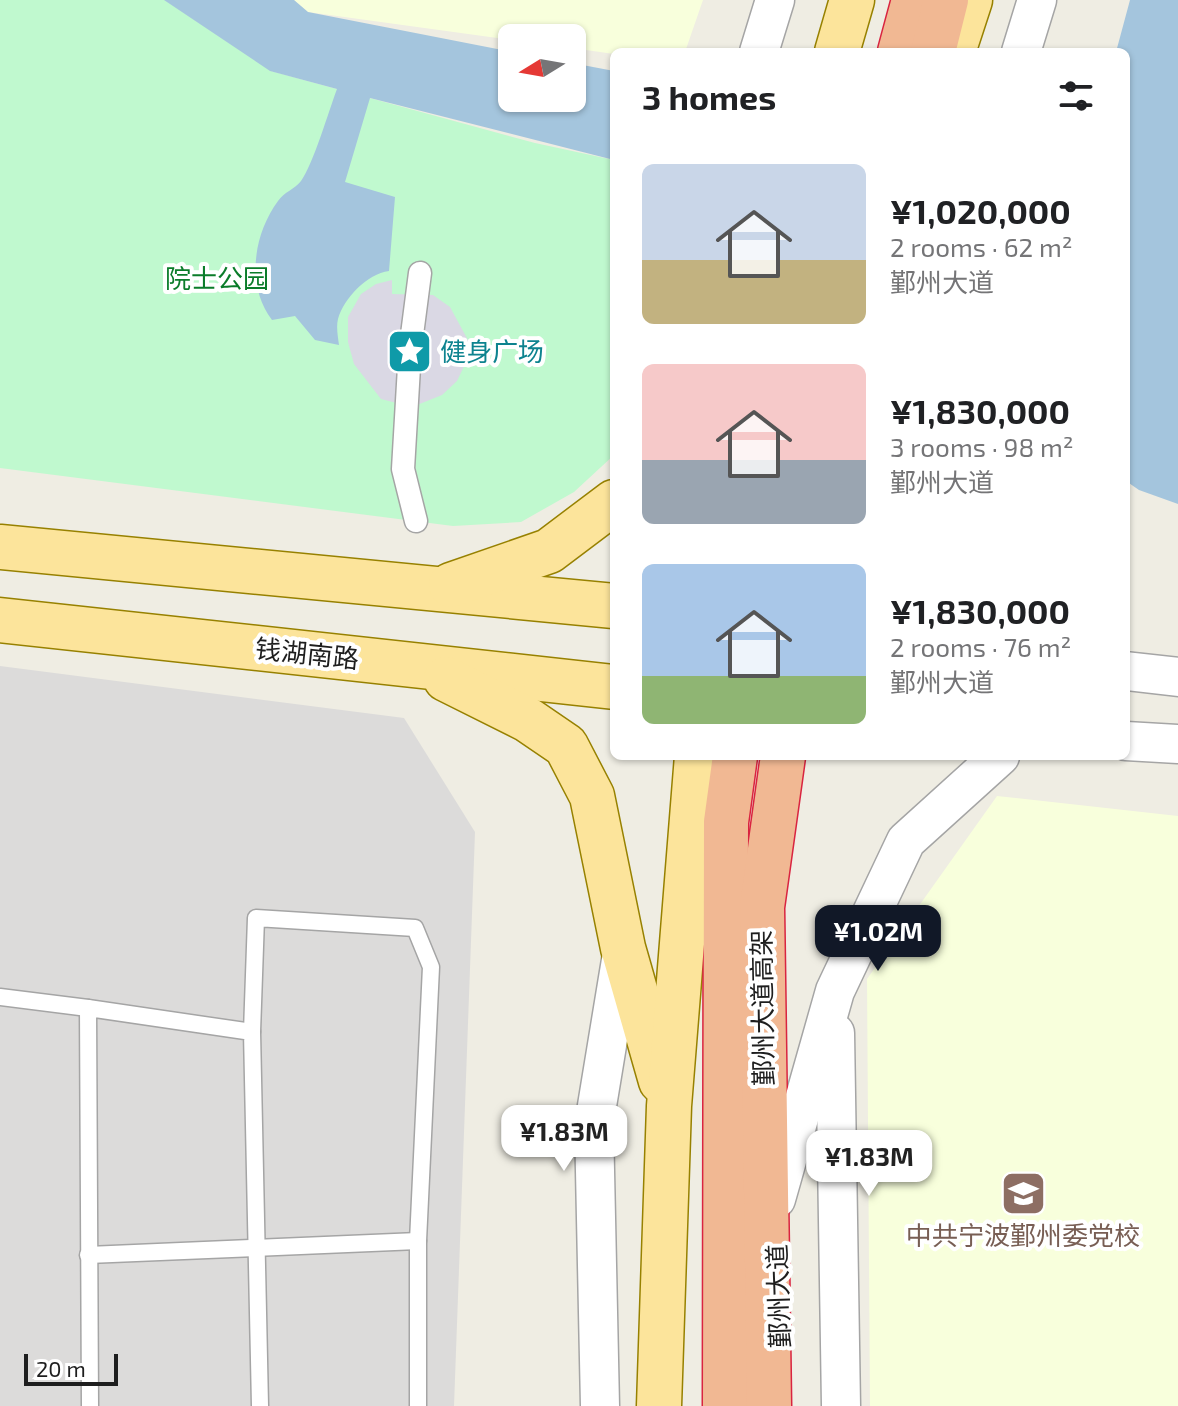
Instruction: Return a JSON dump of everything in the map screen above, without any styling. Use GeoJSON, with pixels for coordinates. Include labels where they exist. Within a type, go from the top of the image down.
{"type":"FeatureCollection","features":[{"type":"Feature","properties":{"kind":"highway"},"geometry":{"type":"LineString","coordinates":[[901,48],[914,0]]}},
{"type":"Feature","properties":{"kind":"highway"},"geometry":{"type":"LineString","coordinates":[[934,48],[946,0]]}},
{"type":"Feature","properties":{"kind":"highway","name":"鄞州大道高架"},"geometry":{"type":"LineString","coordinates":[[725,1406],[726,822],[734,760]]}},
{"type":"Feature","properties":{"kind":"highway","name":"鄞州大道高架"},"geometry":{"type":"LineString","coordinates":[[769,1406],[762,907],[782,760]]}},
{"type":"Feature","properties":{"kind":"main road"},"geometry":{"type":"LineString","coordinates":[[838,48],[852,0]]}},
{"type":"Feature","properties":{"kind":"main road"},"geometry":{"type":"LineString","coordinates":[[954,48],[970,0]]}},
{"type":"Feature","properties":{"kind":"main road"},"geometry":{"type":"LineString","coordinates":[[437,590],[549,551],[610,505]]}},
{"type":"Feature","properties":{"kind":"main road"},"geometry":{"type":"LineString","coordinates":[[0,547],[610,606]]}},
{"type":"Feature","properties":{"kind":"main road","name":"钱湖南路"},"geometry":{"type":"LineString","coordinates":[[0,620],[610,687]]}},
{"type":"Feature","properties":{"kind":"main road"},"geometry":{"type":"LineString","coordinates":[[419,666],[528,720],[566,746],[592,796],[623,948],[669,1106]]}},
{"type":"Feature","properties":{"kind":"main road"},"geometry":{"type":"LineString","coordinates":[[659,1406],[669,1106],[697,760]]}},
{"type":"Feature","properties":{"kind":"main road","name":"鄞州大道"},"geometry":{"type":"LineString","coordinates":[[782,1406],[770,977],[804,760]]}},
{"type":"Feature","properties":{"kind":"street"},"geometry":{"type":"LineString","coordinates":[[760,48],[775,0]]}},
{"type":"Feature","properties":{"kind":"street"},"geometry":{"type":"LineString","coordinates":[[1022,48],[1037,0]]}},
{"type":"Feature","properties":{"kind":"street"},"geometry":{"type":"LineString","coordinates":[[416,521],[403,469],[410,350],[420,273]]}},
{"type":"Feature","properties":{"kind":"street"},"geometry":{"type":"LineString","coordinates":[[1130,741],[1178,744]]}},
{"type":"Feature","properties":{"kind":"street"},"geometry":{"type":"LineString","coordinates":[[776,1199],[835,991],[906,841],[996,760]]}},
{"type":"Feature","properties":{"kind":"street"},"geometry":{"type":"LineString","coordinates":[[600,1406],[594,1124],[623,948]]}},
{"type":"Feature","properties":{"kind":"street"},"geometry":{"type":"LineString","coordinates":[[835,991],[841,1406]]}},
{"type":"Feature","properties":{"kind":"lane"},"geometry":{"type":"LineString","coordinates":[[260,1406],[252,1032],[256,918],[415,928],[431,967],[418,1241],[418,1406]]}},
{"type":"Feature","properties":{"kind":"lane"},"geometry":{"type":"LineString","coordinates":[[0,997],[252,1032]]}},
{"type":"Feature","properties":{"kind":"lane"},"geometry":{"type":"LineString","coordinates":[[88,1008],[90,1406]]}},
{"type":"Feature","properties":{"kind":"lane"},"geometry":{"type":"LineString","coordinates":[[88,1255],[418,1241]]}},
{"type":"Feature","properties":{"kind":"shaded area"},"geometry":{"type":"Polygon","coordinates":[[[294,0],[703,0],[686,48],[610,48],[610,53],[586,50],[586,24],[498,24],[498,38],[308,12],[294,0]]]}},
{"type":"Feature","properties":{"kind":"shaded area","name":"健身广场"},"geometry":{"type":"Polygon","coordinates":[[[392,280],[392,294],[433,295],[450,307],[469,342],[466,362],[457,381],[442,395],[412,407],[381,399],[354,364],[348,342],[348,317],[361,294],[376,284],[392,280]]]}},
{"type":"Feature","properties":{"kind":"shaded area"},"geometry":{"type":"Polygon","coordinates":[[[0,666],[404,718],[475,832],[454,1406],[0,1406],[0,666]]]}},
{"type":"Feature","properties":{"kind":"shaded area","name":"中共宁波鄞州委党校"},"geometry":{"type":"Polygon","coordinates":[[[997,796],[1178,816],[1178,1406],[870,1406],[867,979],[997,796]]]}},
{"type":"Feature","properties":{"kind":"green space","name":"院士公园"},"geometry":{"type":"Polygon","coordinates":[[[0,0],[165,0],[271,71],[535,143],[610,159],[610,459],[574,492],[521,522],[453,526],[0,468],[0,0]]]}},
{"type":"Feature","properties":{"kind":"water"},"geometry":{"type":"Polygon","coordinates":[[[164,0],[294,0],[308,12],[498,49],[498,112],[586,112],[586,66],[610,70],[610,159],[370,98],[345,182],[395,197],[389,271],[365,282],[345,303],[337,322],[339,345],[315,340],[295,316],[272,320],[258,292],[256,260],[269,214],[280,198],[299,184],[306,173],[337,89],[270,71],[164,0]]]}},
{"type":"Feature","properties":{"kind":"water"},"geometry":{"type":"Polygon","coordinates":[[[1130,0],[1178,0],[1178,504],[1130,484],[1130,48],[1117,48],[1130,0]]]}},
{"type":"Feature","properties":{"kind":"place","name":"健身广场"},"geometry":{"type":"Point","coordinates":[409,352]}},
{"type":"Feature","properties":{"kind":"place","name":"中共宁波鄞州委党校"},"geometry":{"type":"Point","coordinates":[1023,1193]}}]}
